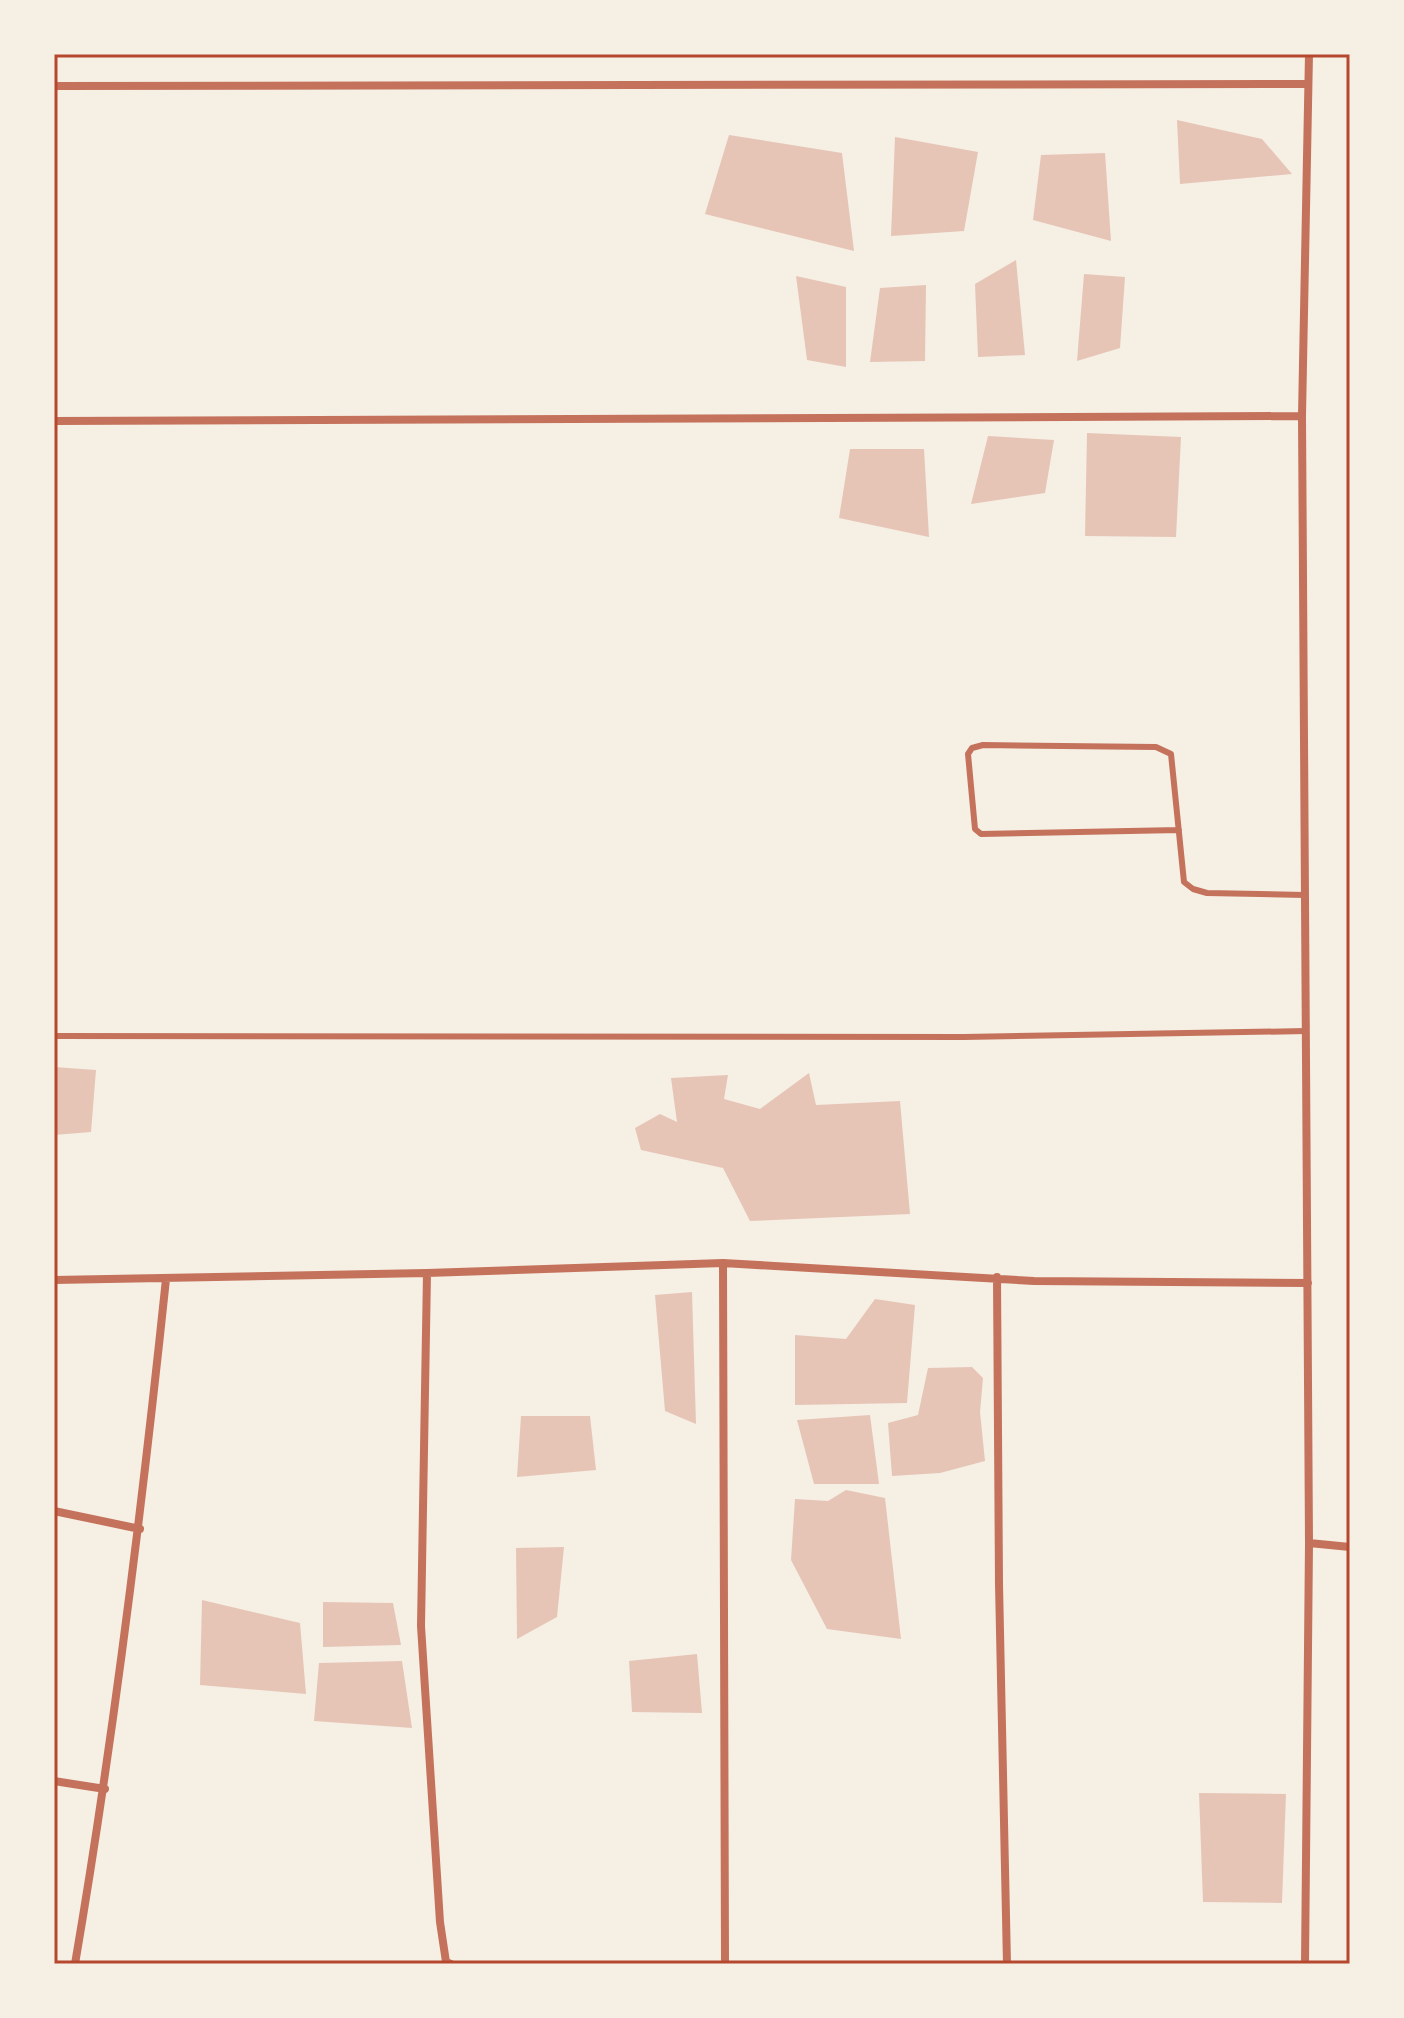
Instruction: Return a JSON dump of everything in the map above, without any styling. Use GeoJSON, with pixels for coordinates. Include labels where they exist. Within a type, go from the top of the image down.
{"type":"FeatureCollection","features":[{"type":"Feature","properties":{"kind":"street"},"geometry":{"type":"LineString","coordinates":[[1305,1964],[1309,1543],[1302,416],[1309,54]]}},
{"type":"Feature","properties":{"kind":"street"},"geometry":{"type":"LineString","coordinates":[[54,86],[1308,84]]}},
{"type":"Feature","properties":{"kind":"street"},"geometry":{"type":"LineString","coordinates":[[54,421],[1302,416]]}},
{"type":"Feature","properties":{"kind":"street"},"geometry":{"type":"LineString","coordinates":[[54,1280],[427,1273],[723,1263],[1034,1281],[1308,1283]]}},
{"type":"Feature","properties":{"kind":"street"},"geometry":{"type":"LineString","coordinates":[[723,1263],[725,1964]]}},
{"type":"Feature","properties":{"kind":"street"},"geometry":{"type":"LineString","coordinates":[[427,1273],[421,1626],[440,1922],[446,1962],[451,1964]]}},
{"type":"Feature","properties":{"kind":"street"},"geometry":{"type":"LineString","coordinates":[[997,1277],[999,1599],[1007,1964]]}},
{"type":"Feature","properties":{"kind":"street"},"geometry":{"type":"LineString","coordinates":[[75,1964],[105,1789],[140,1529],[166,1279]]}},
{"type":"Feature","properties":{"kind":"street"},"geometry":{"type":"LineString","coordinates":[[54,1511],[140,1529]]}},
{"type":"Feature","properties":{"kind":"street"},"geometry":{"type":"LineString","coordinates":[[1309,1543],[1350,1547]]}},
{"type":"Feature","properties":{"kind":"street"},"geometry":{"type":"LineString","coordinates":[[54,1781],[105,1789]]}},
{"type":"Feature","properties":{"kind":"lane"},"geometry":{"type":"LineString","coordinates":[[1179,830],[981,834],[975,829],[968,754],[972,748],[983,745],[1156,747],[1171,754],[1179,830],[1184,882],[1193,889],[1207,893],[1305,895]]}},
{"type":"Feature","properties":{"kind":"lane"},"geometry":{"type":"LineString","coordinates":[[54,1036],[964,1037],[1306,1031]]}},
{"type":"Feature","properties":{"kind":"building"},"geometry":{"type":"Polygon","coordinates":[[[1177,120],[1262,139],[1292,174],[1180,184],[1177,120]]]}},
{"type":"Feature","properties":{"kind":"building"},"geometry":{"type":"Polygon","coordinates":[[[729,135],[842,153],[854,251],[705,214],[729,135]]]}},
{"type":"Feature","properties":{"kind":"building"},"geometry":{"type":"Polygon","coordinates":[[[895,137],[978,152],[964,231],[891,236],[895,137]]]}},
{"type":"Feature","properties":{"kind":"building"},"geometry":{"type":"Polygon","coordinates":[[[1105,153],[1111,241],[1033,220],[1041,155],[1105,153]]]}},
{"type":"Feature","properties":{"kind":"building"},"geometry":{"type":"Polygon","coordinates":[[[1016,260],[1025,355],[978,357],[975,284],[1016,260]]]}},
{"type":"Feature","properties":{"kind":"building"},"geometry":{"type":"Polygon","coordinates":[[[1084,274],[1125,277],[1120,348],[1077,361],[1084,274]]]}},
{"type":"Feature","properties":{"kind":"building"},"geometry":{"type":"Polygon","coordinates":[[[796,276],[846,287],[846,367],[807,360],[796,276]]]}},
{"type":"Feature","properties":{"kind":"building"},"geometry":{"type":"Polygon","coordinates":[[[926,285],[925,361],[870,362],[880,288],[926,285]]]}},
{"type":"Feature","properties":{"kind":"building"},"geometry":{"type":"Polygon","coordinates":[[[1087,433],[1181,437],[1176,537],[1085,536],[1087,433]]]}},
{"type":"Feature","properties":{"kind":"building"},"geometry":{"type":"Polygon","coordinates":[[[988,436],[1054,440],[1045,493],[971,504],[988,436]]]}},
{"type":"Feature","properties":{"kind":"building"},"geometry":{"type":"Polygon","coordinates":[[[850,449],[924,449],[929,537],[839,518],[850,449]]]}},
{"type":"Feature","properties":{"kind":"building"},"geometry":{"type":"Polygon","coordinates":[[[54,1067],[96,1070],[91,1132],[54,1135],[54,1067]]]}},
{"type":"Feature","properties":{"kind":"building"},"geometry":{"type":"Polygon","coordinates":[[[809,1073],[816,1105],[900,1101],[910,1214],[750,1221],[723,1168],[641,1150],[635,1128],[660,1114],[677,1122],[671,1078],[728,1075],[724,1099],[760,1109],[809,1073]]]}},
{"type":"Feature","properties":{"kind":"building"},"geometry":{"type":"Polygon","coordinates":[[[692,1292],[696,1424],[665,1411],[655,1295],[692,1292]]]}},
{"type":"Feature","properties":{"kind":"building"},"geometry":{"type":"Polygon","coordinates":[[[875,1299],[915,1305],[907,1403],[795,1405],[795,1335],[846,1339],[875,1299]]]}},
{"type":"Feature","properties":{"kind":"building"},"geometry":{"type":"Polygon","coordinates":[[[972,1367],[983,1378],[980,1412],[985,1461],[940,1473],[892,1476],[888,1423],[918,1415],[928,1368],[972,1367]]]}},
{"type":"Feature","properties":{"kind":"building"},"geometry":{"type":"Polygon","coordinates":[[[870,1415],[879,1484],[814,1484],[797,1420],[870,1415]]]}},
{"type":"Feature","properties":{"kind":"building"},"geometry":{"type":"Polygon","coordinates":[[[521,1416],[590,1416],[596,1470],[517,1477],[521,1416]]]}},
{"type":"Feature","properties":{"kind":"building"},"geometry":{"type":"Polygon","coordinates":[[[846,1490],[885,1498],[901,1639],[827,1629],[791,1560],[795,1499],[828,1501],[846,1490]]]}},
{"type":"Feature","properties":{"kind":"building"},"geometry":{"type":"Polygon","coordinates":[[[564,1547],[557,1617],[517,1639],[516,1548],[564,1547]]]}},
{"type":"Feature","properties":{"kind":"building"},"geometry":{"type":"Polygon","coordinates":[[[202,1600],[300,1623],[306,1694],[200,1685],[202,1600]]]}},
{"type":"Feature","properties":{"kind":"building"},"geometry":{"type":"Polygon","coordinates":[[[323,1602],[393,1603],[401,1645],[323,1647],[323,1602]]]}},
{"type":"Feature","properties":{"kind":"building"},"geometry":{"type":"Polygon","coordinates":[[[697,1654],[702,1713],[632,1712],[629,1661],[697,1654]]]}},
{"type":"Feature","properties":{"kind":"building"},"geometry":{"type":"Polygon","coordinates":[[[402,1661],[412,1728],[314,1721],[319,1663],[402,1661]]]}},
{"type":"Feature","properties":{"kind":"building"},"geometry":{"type":"Polygon","coordinates":[[[1199,1793],[1286,1794],[1282,1903],[1203,1902],[1199,1793]]]}}]}
